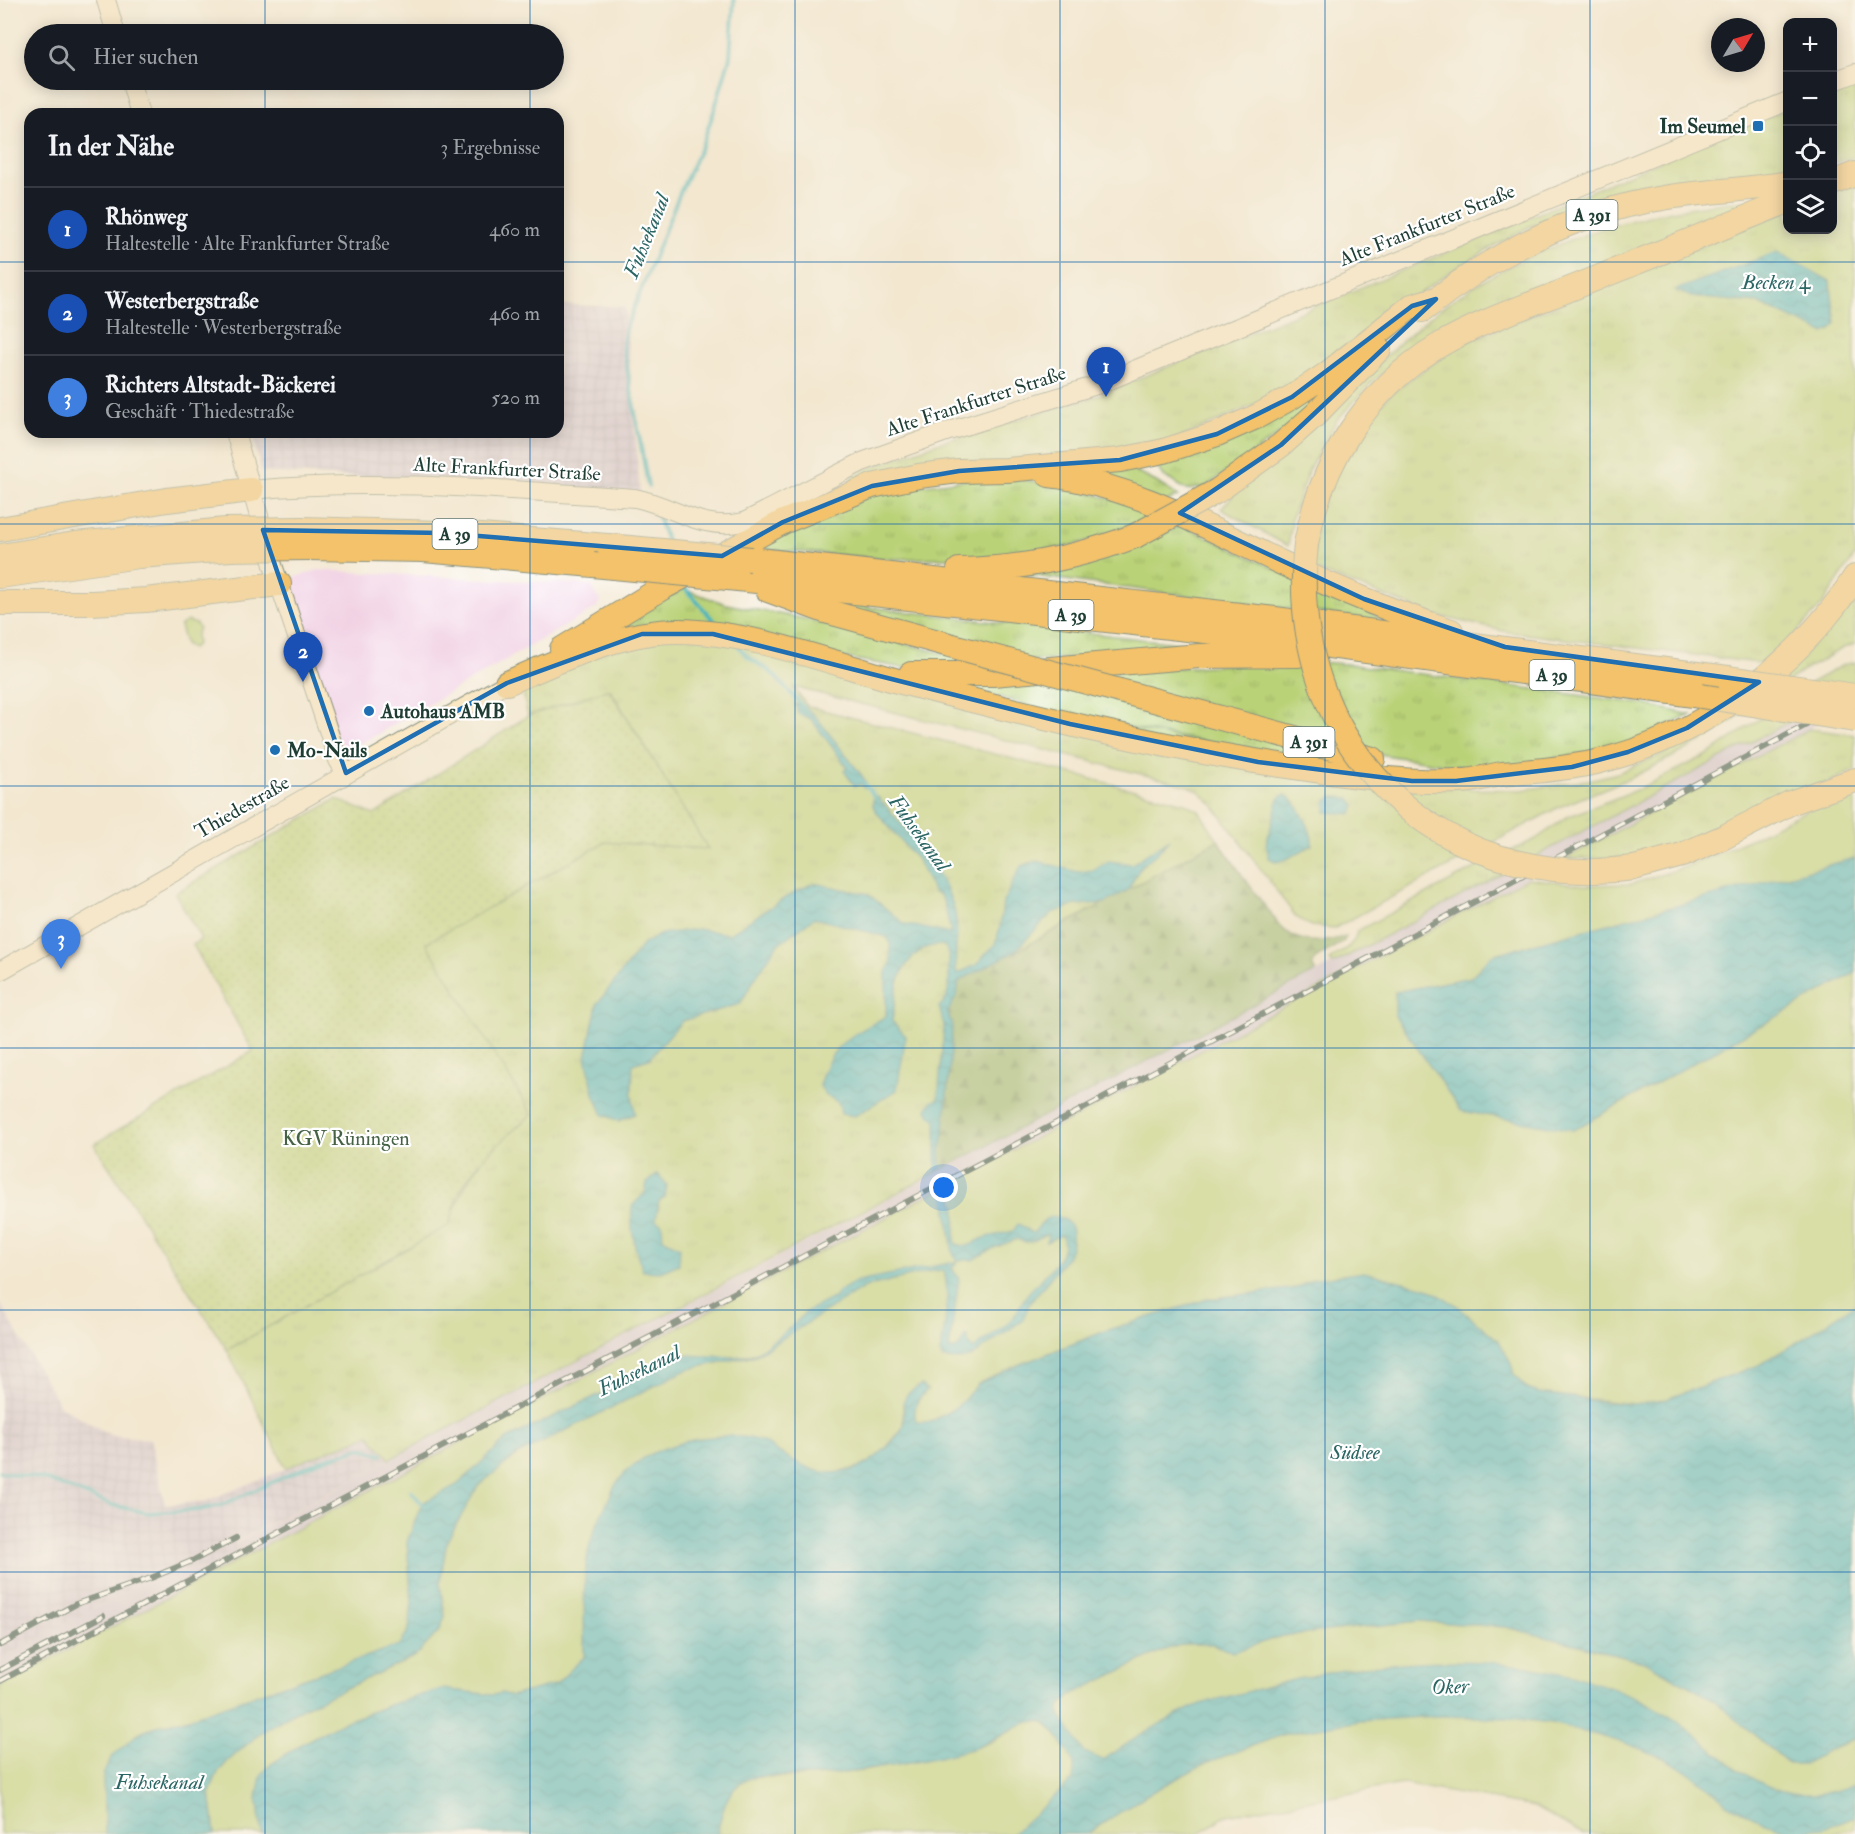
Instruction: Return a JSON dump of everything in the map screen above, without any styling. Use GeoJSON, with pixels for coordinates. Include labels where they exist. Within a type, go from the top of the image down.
{"type":"FeatureCollection","features":[{"type":"Feature","properties":{"kind":"highway"},"geometry":{"type":"LineString","coordinates":[[1837,175],[1855,172]]}},
{"type":"Feature","properties":{"kind":"highway"},"geometry":{"type":"LineString","coordinates":[[1837,181],[1855,172]]}},
{"type":"Feature","properties":{"kind":"highway","name":"A 391"},"geometry":{"type":"LineString","coordinates":[[866,572],[992,569],[1034,564],[1097,550],[1135,536],[1217,491],[1290,438],[1315,416],[1392,337],[1468,276],[1511,250],[1591,216],[1669,197],[1783,184]]}},
{"type":"Feature","properties":{"kind":"highway"},"geometry":{"type":"LineString","coordinates":[[1783,203],[1504,315],[1458,336],[1422,357],[1390,382],[1376,397],[1340,447],[1322,484],[1306,544],[1303,567],[1304,612],[1311,657],[1318,678],[1331,710],[1359,758],[1389,791],[1414,813],[1441,832],[1481,852],[1502,859],[1568,872],[1634,868],[1682,855],[1724,837],[1790,803],[1855,780]]}},
{"type":"Feature","properties":{"kind":"highway"},"geometry":{"type":"LineString","coordinates":[[507,683],[662,588],[783,522],[820,506],[872,486],[919,476],[959,471],[1007,470],[1120,460],[1164,451],[1217,434],[1258,416],[1292,397],[1327,374],[1412,306],[1436,300]]}},
{"type":"Feature","properties":{"kind":"highway"},"geometry":{"type":"LineString","coordinates":[[1007,470],[1088,482],[1145,499],[1176,511],[1290,567],[1364,599],[1433,625],[1505,647]]}},
{"type":"Feature","properties":{"kind":"highway"},"geometry":{"type":"LineString","coordinates":[[0,529],[167,500],[251,490]]}},
{"type":"Feature","properties":{"kind":"highway","name":"A 39"},"geometry":{"type":"LineString","coordinates":[[0,556],[75,544],[305,538],[423,550],[601,555],[745,569],[1064,614],[1403,655],[1701,696],[1855,720]]}},
{"type":"Feature","properties":{"kind":"highway","name":"A 39"},"geometry":{"type":"LineString","coordinates":[[0,576],[139,556],[229,540]]}},
{"type":"Feature","properties":{"kind":"highway","name":"A 391"},"geometry":{"type":"LineString","coordinates":[[745,569],[825,611],[1120,692],[1376,760],[1446,772],[1501,775],[1544,771],[1599,761],[1658,741],[1712,714],[1764,679],[1791,655],[1821,622],[1855,577]]}},
{"type":"Feature","properties":{"kind":"highway","name":"A 39"},"geometry":{"type":"LineString","coordinates":[[745,569],[866,572],[1505,647],[1855,696]]}},
{"type":"Feature","properties":{"kind":"highway"},"geometry":{"type":"LineString","coordinates":[[0,603],[92,603],[146,600],[279,584]]}},
{"type":"Feature","properties":{"kind":"highway"},"geometry":{"type":"LineString","coordinates":[[507,683],[564,659],[642,634],[681,631],[749,640],[1070,724],[1258,762],[1330,773],[1412,781],[1465,781],[1501,775]]}},
{"type":"Feature","properties":{"kind":"highway"},"geometry":{"type":"LineString","coordinates":[[828,661],[906,674],[948,675],[1092,667],[1199,656],[1403,655]]}},
{"type":"Feature","properties":{"kind":"street"},"geometry":{"type":"LineString","coordinates":[[106,0],[113,24]]}},
{"type":"Feature","properties":{"kind":"street"},"geometry":{"type":"LineString","coordinates":[[1837,80],[1855,73]]}},
{"type":"Feature","properties":{"kind":"street"},"geometry":{"type":"LineString","coordinates":[[132,90],[138,108]]}},
{"type":"Feature","properties":{"kind":"street","name":"Alte Frankfurter Straße"},"geometry":{"type":"LineString","coordinates":[[251,490],[362,485],[418,486],[635,498],[650,501],[714,525],[744,522],[862,462],[946,432],[1101,384],[1783,103]]}},
{"type":"Feature","properties":{"kind":"street"},"geometry":{"type":"LineString","coordinates":[[237,438],[279,584],[338,760],[346,773]]}},
{"type":"Feature","properties":{"kind":"street","name":"Thiedestraße"},"geometry":{"type":"LineString","coordinates":[[0,971],[507,683]]}},
{"type":"Feature","properties":{"kind":"highlighted area"},"geometry":{"type":"Polygon","coordinates":[[[1436,299],[1281,445],[1180,513],[1364,599],[1505,647],[1759,682],[1687,728],[1628,752],[1572,767],[1456,781],[1412,781],[1258,762],[1070,724],[713,634],[642,634],[507,683],[346,773],[263,530],[442,533],[722,556],[783,522],[872,486],[959,471],[1120,460],[1217,434],[1292,397],[1412,306],[1436,299]]]}},
{"type":"Feature","properties":{"kind":"shaded area"},"geometry":{"type":"Polygon","coordinates":[[[564,305],[625,307],[640,494],[262,472],[253,438],[564,438],[564,305]]]}},
{"type":"Feature","properties":{"kind":"shaded area"},"geometry":{"type":"Polygon","coordinates":[[[318,570],[591,585],[600,601],[596,608],[352,748],[344,747],[336,736],[287,580],[318,570]]]}},
{"type":"Feature","properties":{"kind":"shaded area"},"geometry":{"type":"Polygon","coordinates":[[[1855,687],[1855,704],[0,1686],[0,1660],[136,1585],[182,1570],[210,1566],[238,1550],[235,1543],[390,1459],[828,1231],[1855,687]]]}},
{"type":"Feature","properties":{"kind":"shaded area"},"geometry":{"type":"Polygon","coordinates":[[[0,1303],[60,1406],[110,1435],[150,1439],[165,1505],[206,1501],[370,1435],[390,1459],[235,1542],[239,1550],[210,1566],[182,1570],[136,1585],[0,1660],[0,1303]]]}},
{"type":"Feature","properties":{"kind":"green space"},"geometry":{"type":"Polygon","coordinates":[[[1855,81],[1855,157],[1837,163],[1837,126],[1837,89],[1855,81]]]}},
{"type":"Feature","properties":{"kind":"green space"},"geometry":{"type":"Polygon","coordinates":[[[1783,111],[1783,174],[1671,183],[1593,203],[1531,226],[1447,274],[1285,391],[1171,442],[855,482],[850,475],[938,443],[1094,397],[1486,236],[1783,111]]]}},
{"type":"Feature","properties":{"kind":"green space"},"geometry":{"type":"Polygon","coordinates":[[[1855,182],[1855,555],[1823,604],[1767,664],[1508,632],[1435,615],[1313,569],[1316,513],[1345,449],[1390,394],[1457,346],[1783,212],[1783,234],[1837,234],[1837,190],[1855,182]],[[1830,281],[1676,290],[1692,297],[1758,303],[1824,333],[1836,323],[1830,281]]]}},
{"type":"Feature","properties":{"kind":"green space"},"geometry":{"type":"Polygon","coordinates":[[[1764,199],[1466,318],[1427,339],[1373,381],[1337,420],[1309,469],[1291,520],[1288,546],[1221,509],[1239,489],[1419,326],[1451,301],[1486,279],[1561,243],[1601,229],[1682,209],[1764,199]]]}},
{"type":"Feature","properties":{"kind":"green space"},"geometry":{"type":"Polygon","coordinates":[[[1327,387],[1290,426],[1205,487],[1187,490],[1162,475],[1156,463],[1327,387]]]}},
{"type":"Feature","properties":{"kind":"green space"},"geometry":{"type":"Polygon","coordinates":[[[1126,467],[1178,496],[1165,502],[1084,476],[1126,467]]]}},
{"type":"Feature","properties":{"kind":"green space"},"geometry":{"type":"Polygon","coordinates":[[[996,476],[1065,486],[1160,513],[1093,540],[1039,553],[988,557],[891,559],[751,548],[879,491],[996,476]]]}},
{"type":"Feature","properties":{"kind":"green space"},"geometry":{"type":"Polygon","coordinates":[[[1181,525],[1379,617],[1377,620],[1027,575],[1152,539],[1181,525]]]}},
{"type":"Feature","properties":{"kind":"green space"},"geometry":{"type":"Polygon","coordinates":[[[683,589],[726,604],[805,619],[958,657],[842,604],[1191,645],[1191,651],[904,668],[830,655],[899,687],[1473,789],[1522,790],[1589,780],[1618,773],[1688,743],[1732,718],[1791,670],[1855,590],[1855,644],[1843,648],[1803,671],[1710,736],[1682,752],[1633,777],[1557,808],[1335,928],[1311,926],[1296,917],[1213,805],[1199,791],[1189,786],[793,687],[807,706],[1185,803],[1199,811],[1218,840],[950,985],[937,1172],[390,1459],[369,1435],[286,1468],[227,1350],[449,1225],[463,1189],[472,1175],[491,1151],[531,1114],[425,943],[605,842],[707,849],[610,689],[528,716],[520,678],[683,589]]]}},
{"type":"Feature","properties":{"kind":"green space"},"geometry":{"type":"Polygon","coordinates":[[[187,621],[196,624],[199,628],[196,635],[197,644],[192,648],[185,644],[180,626],[187,621]]]}},
{"type":"Feature","properties":{"kind":"green space"},"geometry":{"type":"Polygon","coordinates":[[[1298,661],[1347,664],[1643,704],[1691,715],[1623,746],[1506,768],[1467,768],[1379,754],[1346,763],[1348,768],[1070,718],[946,681],[1298,661]]]}},
{"type":"Feature","properties":{"kind":"green space"},"geometry":{"type":"Polygon","coordinates":[[[1855,662],[1855,687],[1333,964],[1329,960],[1350,945],[1357,931],[1479,866],[1536,839],[1567,817],[1639,789],[1709,754],[1809,684],[1843,665],[1855,662]]]}},
{"type":"Feature","properties":{"kind":"green space","name":"KGV Rüningen"},"geometry":{"type":"Polygon","coordinates":[[[609,689],[708,849],[605,842],[426,943],[532,1114],[500,1142],[471,1174],[457,1198],[449,1225],[227,1350],[94,1144],[253,1051],[193,945],[201,939],[175,893],[336,799],[374,815],[528,716],[609,689]]]}},
{"type":"Feature","properties":{"kind":"green space"},"geometry":{"type":"Polygon","coordinates":[[[1809,729],[1855,735],[1855,770],[1669,856],[1564,859],[1809,729]]]}},
{"type":"Feature","properties":{"kind":"green space"},"geometry":{"type":"Polygon","coordinates":[[[1855,792],[1855,858],[1492,955],[1471,977],[1395,992],[1573,1130],[1855,973],[1855,1304],[1759,1365],[1664,1400],[1634,1404],[1539,1393],[1527,1389],[1514,1375],[1499,1341],[1455,1304],[1313,1279],[1297,1288],[1208,1299],[1108,1330],[1016,1366],[978,1384],[957,1407],[931,1422],[916,1422],[915,1417],[916,1405],[927,1390],[910,1392],[903,1406],[903,1427],[880,1455],[863,1466],[833,1474],[807,1469],[762,1442],[590,1547],[585,1585],[584,1657],[556,1684],[511,1696],[502,1693],[493,1695],[442,1689],[341,1723],[303,1743],[270,1765],[257,1797],[262,1834],[215,1834],[210,1792],[217,1774],[227,1762],[260,1733],[294,1712],[416,1656],[440,1630],[445,1616],[440,1583],[447,1541],[478,1486],[517,1455],[688,1369],[755,1355],[735,1357],[681,1355],[507,1439],[457,1485],[422,1503],[407,1542],[412,1602],[409,1630],[400,1645],[189,1718],[150,1728],[135,1736],[103,1775],[105,1834],[0,1834],[0,1686],[1528,878],[1585,885],[1631,884],[1682,868],[1748,840],[1813,807],[1855,792]]]}},
{"type":"Feature","properties":{"kind":"green space"},"geometry":{"type":"Polygon","coordinates":[[[1218,840],[1284,930],[1306,940],[1323,941],[1346,936],[1344,941],[1315,959],[1312,966],[1316,972],[937,1172],[950,985],[1218,840]]]}},
{"type":"Feature","properties":{"kind":"green space"},"geometry":{"type":"Polygon","coordinates":[[[1419,1621],[1505,1627],[1644,1661],[1714,1700],[1788,1764],[1803,1764],[1855,1738],[1855,1828],[1832,1834],[1583,1834],[1534,1807],[1403,1784],[1227,1815],[1198,1834],[717,1834],[723,1807],[732,1790],[747,1779],[864,1771],[972,1749],[991,1742],[1071,1695],[1161,1651],[1183,1644],[1212,1644],[1233,1652],[1282,1636],[1419,1621]]]}},
{"type":"Feature","properties":{"kind":"water","name":"Becken 4"},"geometry":{"type":"Polygon","coordinates":[[[1777,252],[1830,281],[1836,323],[1831,330],[1824,333],[1758,303],[1692,297],[1675,290],[1777,252]]]}},
{"type":"Feature","properties":{"kind":"water"},"geometry":{"type":"Polygon","coordinates":[[[795,704],[805,707],[817,718],[863,777],[868,787],[864,788],[861,784],[855,786],[844,771],[847,767],[811,719],[798,714],[795,704]]]}},
{"type":"Feature","properties":{"kind":"water"},"geometry":{"type":"Polygon","coordinates":[[[873,794],[913,838],[945,886],[956,918],[957,974],[976,965],[995,944],[1003,902],[1021,866],[1037,861],[1078,872],[1093,870],[1109,861],[1132,864],[1170,839],[1141,866],[1128,890],[1105,903],[1076,905],[1052,913],[1014,952],[959,981],[957,995],[948,1012],[952,1026],[951,1050],[943,1141],[940,1151],[941,1168],[936,1171],[936,1120],[927,1109],[931,1102],[938,1099],[944,1026],[939,1007],[946,999],[949,986],[949,957],[945,946],[936,945],[920,951],[907,964],[899,980],[892,1021],[906,1036],[897,1090],[855,1116],[841,1114],[839,1103],[826,1095],[819,1085],[824,1070],[836,1049],[852,1036],[886,1016],[886,972],[891,963],[890,943],[887,937],[814,918],[778,944],[740,1004],[682,1021],[649,1059],[633,1064],[632,1093],[635,1114],[619,1121],[603,1115],[594,1094],[586,1057],[597,1004],[643,944],[661,934],[698,929],[729,934],[788,896],[813,883],[868,894],[905,924],[951,934],[944,902],[939,894],[934,893],[918,861],[878,814],[873,806],[873,794]]]}},
{"type":"Feature","properties":{"kind":"water"},"geometry":{"type":"Polygon","coordinates":[[[1286,795],[1304,817],[1312,845],[1277,862],[1269,858],[1266,844],[1278,801],[1281,796],[1286,795]]]}},
{"type":"Feature","properties":{"kind":"water"},"geometry":{"type":"Polygon","coordinates":[[[1332,797],[1350,798],[1355,806],[1352,814],[1326,812],[1326,801],[1332,797]]]}},
{"type":"Feature","properties":{"kind":"water"},"geometry":{"type":"Polygon","coordinates":[[[1855,858],[1855,973],[1573,1130],[1461,1111],[1395,1016],[1395,992],[1471,977],[1492,955],[1855,858]]]}},
{"type":"Feature","properties":{"kind":"water"},"geometry":{"type":"Polygon","coordinates":[[[658,1174],[667,1185],[665,1197],[659,1201],[656,1220],[662,1224],[663,1238],[680,1247],[679,1264],[661,1272],[643,1271],[633,1239],[632,1206],[645,1193],[647,1183],[658,1174]]]}},
{"type":"Feature","properties":{"kind":"water","name":"Fuhsekanal"},"geometry":{"type":"Polygon","coordinates":[[[949,1187],[956,1209],[955,1240],[956,1244],[961,1246],[968,1246],[984,1238],[1013,1231],[1018,1224],[1033,1233],[1044,1220],[1051,1217],[1061,1218],[1070,1225],[1072,1240],[1068,1256],[1029,1304],[1023,1320],[971,1357],[961,1360],[943,1359],[940,1354],[947,1301],[944,1270],[865,1287],[756,1355],[688,1369],[517,1455],[478,1486],[447,1541],[440,1583],[445,1616],[440,1630],[416,1656],[294,1712],[260,1733],[227,1762],[217,1774],[210,1792],[215,1834],[105,1834],[103,1775],[111,1758],[135,1736],[150,1728],[189,1718],[400,1645],[409,1630],[412,1602],[407,1542],[422,1503],[457,1485],[507,1439],[681,1355],[735,1357],[755,1354],[792,1326],[807,1311],[835,1297],[838,1292],[857,1281],[955,1262],[957,1260],[953,1254],[944,1190],[949,1187]],[[1048,1235],[1028,1242],[1017,1239],[973,1260],[958,1260],[952,1268],[959,1279],[949,1349],[954,1350],[960,1346],[965,1336],[968,1336],[968,1342],[973,1349],[1013,1317],[1026,1296],[1052,1267],[1062,1251],[1064,1243],[1061,1235],[1046,1242],[1048,1235]]]}},
{"type":"Feature","properties":{"kind":"water","name":"Südsee"},"geometry":{"type":"Polygon","coordinates":[[[1364,1272],[1427,1288],[1455,1304],[1499,1341],[1514,1375],[1527,1389],[1539,1393],[1634,1404],[1664,1400],[1759,1365],[1855,1304],[1855,1738],[1803,1764],[1788,1764],[1714,1700],[1644,1661],[1505,1627],[1419,1621],[1282,1636],[1233,1652],[1212,1644],[1184,1644],[1161,1651],[1071,1695],[1060,1706],[1060,1715],[1084,1752],[1103,1760],[1193,1707],[1297,1679],[1346,1669],[1395,1663],[1445,1661],[1494,1663],[1543,1669],[1591,1681],[1637,1698],[1665,1713],[1738,1769],[1763,1784],[1790,1793],[1820,1793],[1855,1784],[1855,1816],[1825,1828],[1793,1832],[1762,1822],[1725,1802],[1692,1774],[1664,1758],[1625,1743],[1551,1723],[1507,1718],[1439,1716],[1360,1721],[1285,1734],[1206,1763],[1148,1794],[1087,1834],[1012,1834],[1073,1780],[1074,1766],[1066,1748],[1047,1724],[1035,1721],[1017,1726],[972,1749],[913,1762],[814,1776],[769,1776],[746,1780],[739,1784],[729,1796],[717,1834],[262,1834],[257,1797],[261,1775],[270,1765],[303,1743],[341,1723],[442,1689],[493,1695],[502,1693],[511,1696],[556,1684],[584,1657],[585,1575],[592,1538],[618,1481],[648,1456],[694,1440],[713,1436],[732,1436],[761,1441],[801,1464],[819,1471],[838,1473],[849,1471],[872,1460],[897,1436],[903,1426],[905,1398],[922,1385],[927,1390],[916,1404],[916,1422],[931,1422],[957,1407],[978,1384],[1016,1366],[1108,1330],[1208,1299],[1297,1288],[1313,1279],[1364,1272]]]}},
{"type":"Feature","properties":{"kind":"waterway","name":"Fuhsekanal"},"geometry":{"type":"LineString","coordinates":[[648,486],[623,345],[627,325],[714,111],[730,57],[734,0]]}},
{"type":"Feature","properties":{"kind":"waterway","name":"Fuhsekanal"},"geometry":{"type":"LineString","coordinates":[[657,514],[667,542]]}},
{"type":"Feature","properties":{"kind":"waterway","name":"Fuhsekanal"},"geometry":{"type":"LineString","coordinates":[[683,586],[717,624]]}},
{"type":"Feature","properties":{"kind":"waterway","name":"Fuhsekanal"},"geometry":{"type":"LineString","coordinates":[[739,647],[747,656],[772,673],[805,709]]}},
{"type":"Feature","properties":{"kind":"waterway","name":"Fuhsekanal"},"geometry":{"type":"LineString","coordinates":[[864,783],[874,796]]}},
{"type":"Feature","properties":{"kind":"waterway"},"geometry":{"type":"LineString","coordinates":[[0,1472],[44,1479],[112,1505],[148,1513],[199,1510],[222,1505],[320,1461],[361,1448],[382,1455]]}},
{"type":"Feature","properties":{"kind":"waterway"},"geometry":{"type":"LineString","coordinates":[[411,1491],[424,1506]]}},
{"type":"Feature","properties":{"kind":"railway"},"geometry":{"type":"LineString","coordinates":[[0,1681],[1855,699]]}},
{"type":"Feature","properties":{"kind":"railway"},"geometry":{"type":"LineString","coordinates":[[0,1645],[76,1604],[151,1578],[194,1560],[236,1538]]}},
{"type":"Feature","properties":{"kind":"railway"},"geometry":{"type":"LineString","coordinates":[[0,1670],[103,1616]]}},
{"type":"Feature","properties":{"kind":"place","name":"Im Seumel"},"geometry":{"type":"Point","coordinates":[1758,126]}},
{"type":"Feature","properties":{"kind":"place","name":"Rhönweg"},"geometry":{"type":"Point","coordinates":[1106,397]}},
{"type":"Feature","properties":{"kind":"place","name":"Westerbergstraße"},"geometry":{"type":"Point","coordinates":[303,682]}},
{"type":"Feature","properties":{"kind":"place","name":"Autohaus AMB"},"geometry":{"type":"Point","coordinates":[369,711]}},
{"type":"Feature","properties":{"kind":"place","name":"Mo-Nails"},"geometry":{"type":"Point","coordinates":[275,750]}},
{"type":"Feature","properties":{"kind":"place","name":"Richters Altstadt-Bäckerei"},"geometry":{"type":"Point","coordinates":[61,969]}},
{"type":"Feature","properties":{"kind":"water label","name":"Oker"},"geometry":{"type":"Point","coordinates":[1450,1687]}}]}
